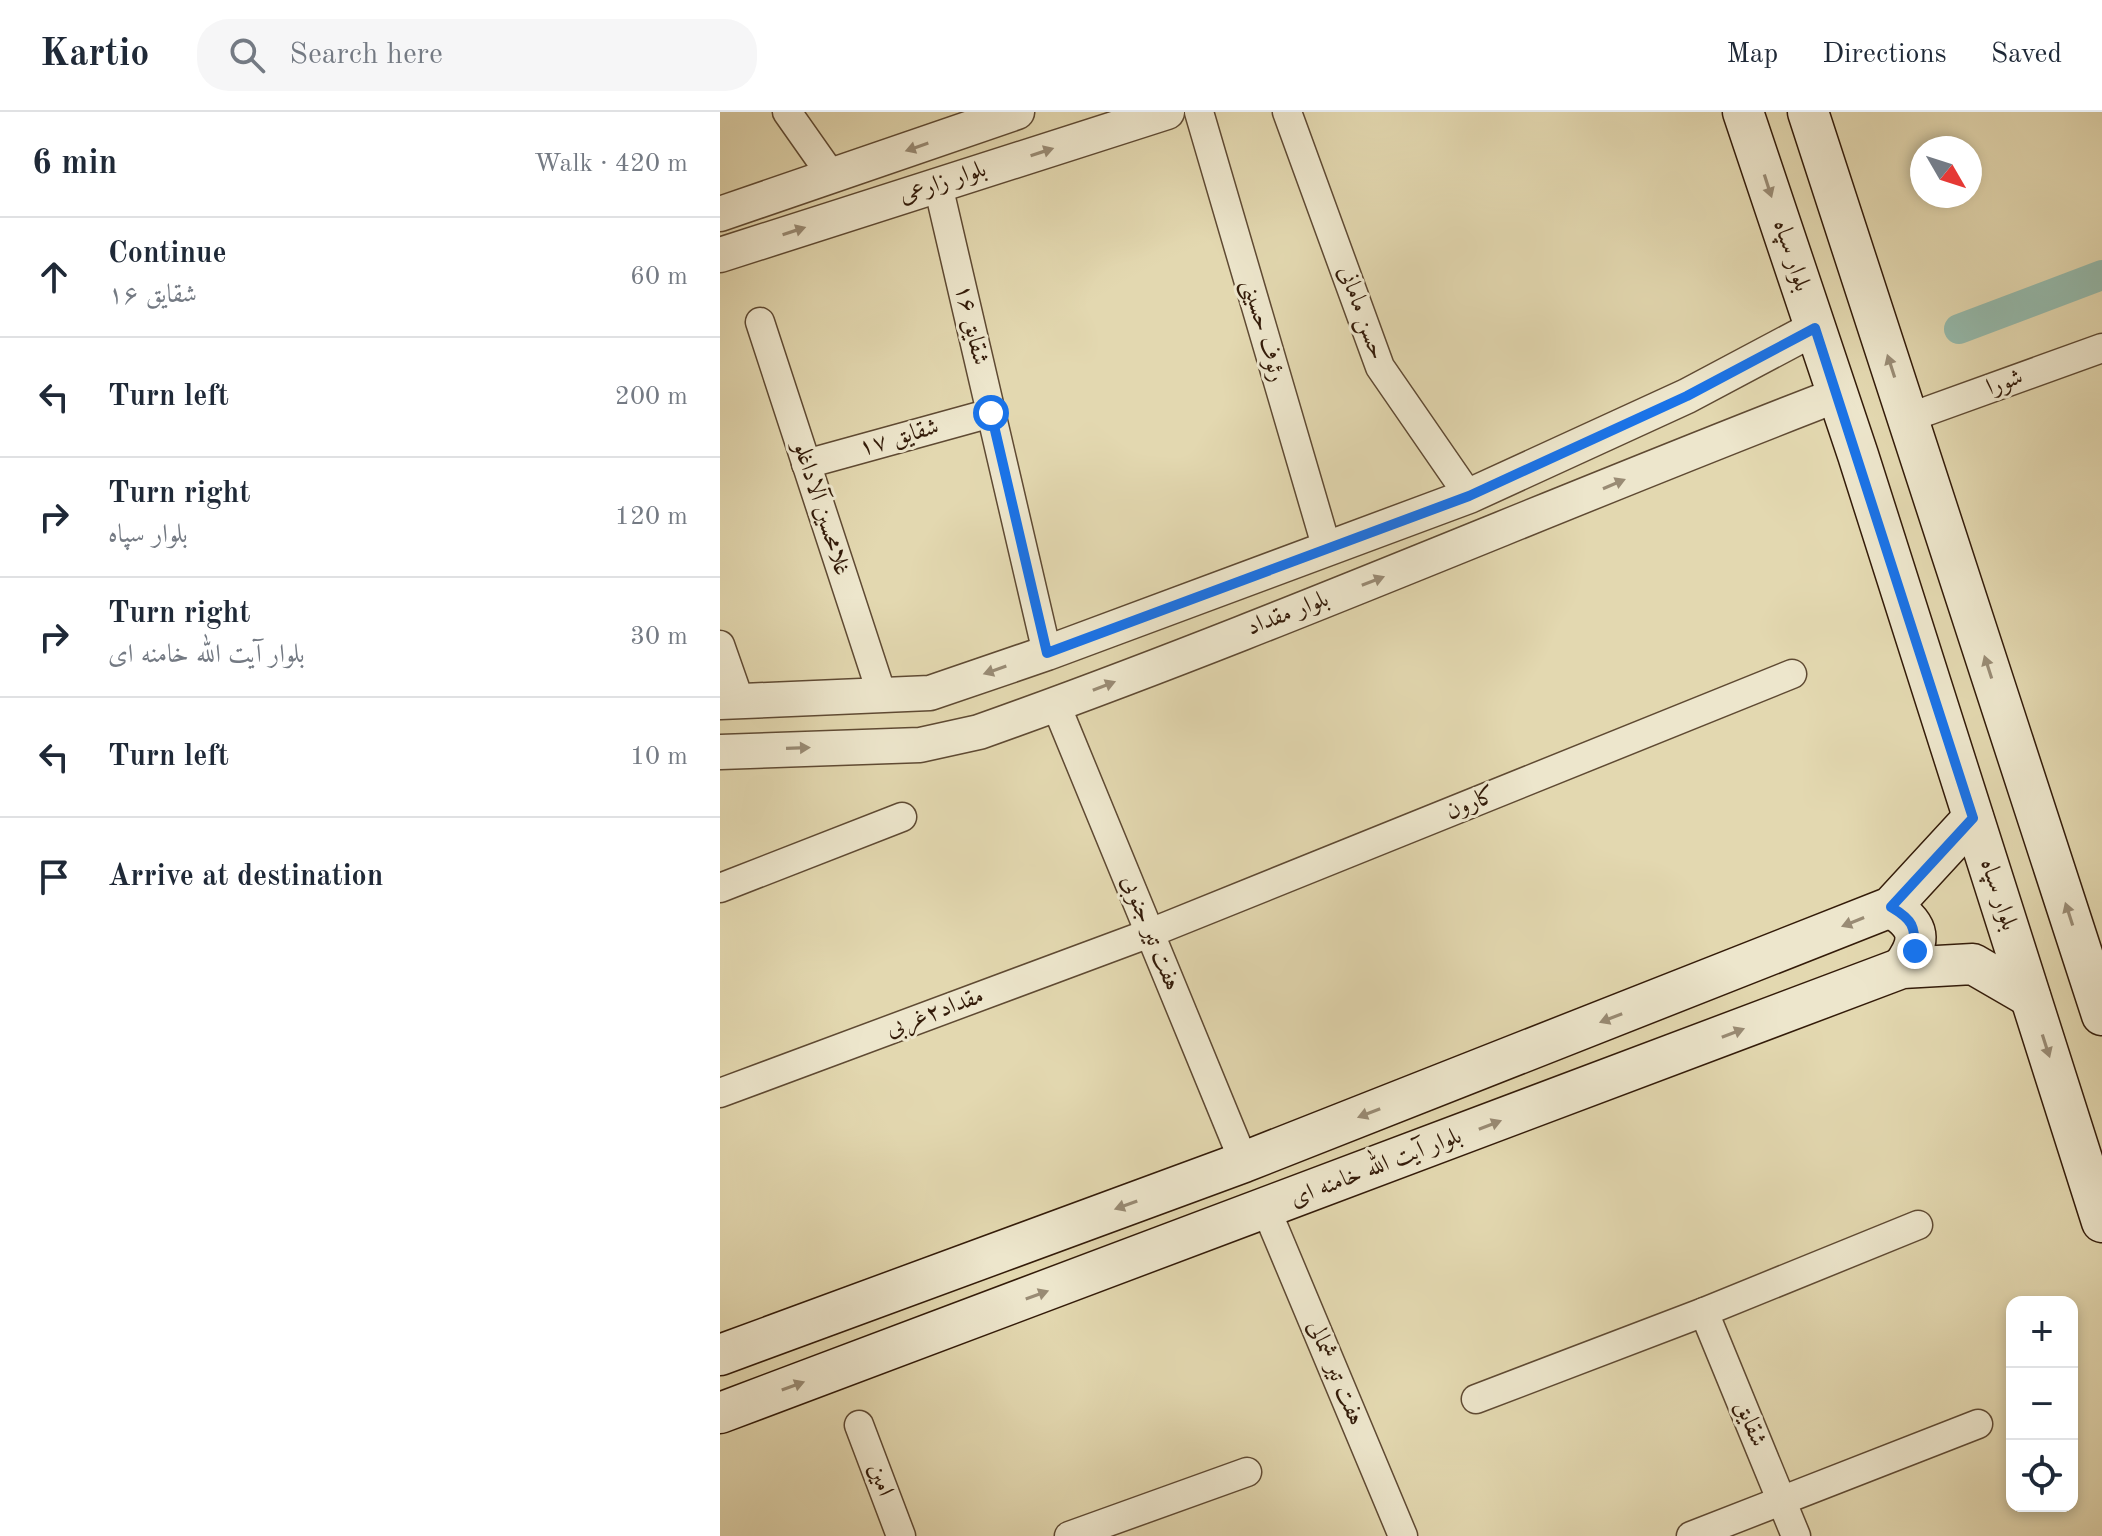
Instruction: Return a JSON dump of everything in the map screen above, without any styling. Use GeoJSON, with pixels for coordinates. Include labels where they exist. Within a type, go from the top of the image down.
{"type":"FeatureCollection","features":[{"type":"Feature","properties":{"kind":"main road","name":"بلوار سپاه"},"geometry":{"type":"LineString","coordinates":[[1743,112],[2102,1222]]}},
{"type":"Feature","properties":{"kind":"main road"},"geometry":{"type":"LineString","coordinates":[[1808,112],[2102,1015]]}},
{"type":"Feature","properties":{"kind":"main road"},"geometry":{"type":"LineString","coordinates":[[720,1355],[1244,1162],[1891,907],[1973,818]]}},
{"type":"Feature","properties":{"kind":"main road"},"geometry":{"type":"LineString","coordinates":[[1891,907],[1908,917],[1915,931],[1915,951],[1902,968]]}},
{"type":"Feature","properties":{"kind":"main road","name":"بلوار آیت الله خامنه ای"},"geometry":{"type":"LineString","coordinates":[[720,1413],[1902,968],[1973,964],[2030,997]]}},
{"type":"Feature","properties":{"kind":"street"},"geometry":{"type":"LineString","coordinates":[[787,112],[832,176]]}},
{"type":"Feature","properties":{"kind":"street","name":"بلوار زارعی"},"geometry":{"type":"LineString","coordinates":[[720,214],[1017,112]]}},
{"type":"Feature","properties":{"kind":"street","name":"بلوار زارعی"},"geometry":{"type":"LineString","coordinates":[[720,255],[1167,112]]}},
{"type":"Feature","properties":{"kind":"street","name":"رئوف حسینی"},"geometry":{"type":"LineString","coordinates":[[1199,112],[1327,549]]}},
{"type":"Feature","properties":{"kind":"street","name":"حسن مامانی"},"geometry":{"type":"LineString","coordinates":[[1287,112],[1380,367],[1469,496]]}},
{"type":"Feature","properties":{"kind":"street","name":"شقایق ۱۶"},"geometry":{"type":"LineString","coordinates":[[938,185],[1047,653]]}},
{"type":"Feature","properties":{"kind":"street","name":"غلامحسین آلاداغلو"},"geometry":{"type":"LineString","coordinates":[[760,322],[882,695]]}},
{"type":"Feature","properties":{"kind":"street"},"geometry":{"type":"LineString","coordinates":[[720,645],[730,702],[930,693],[1047,653],[1469,496],[1687,396],[1815,328]]}},
{"type":"Feature","properties":{"kind":"street","name":"شورا"},"geometry":{"type":"LineString","coordinates":[[1908,418],[2102,348]]}},
{"type":"Feature","properties":{"kind":"street"},"geometry":{"type":"LineString","coordinates":[[1687,396],[1699,395],[1710,400],[1717,409],[1720,421],[1718,432],[1711,442],[1700,448]]}},
{"type":"Feature","properties":{"kind":"street","name":"بلوار مقداد"},"geometry":{"type":"LineString","coordinates":[[720,752],[920,745],[979,732],[1056,705],[1499,532],[1837,395]]}},
{"type":"Feature","properties":{"kind":"street","name":"شقایق ۱۷"},"geometry":{"type":"LineString","coordinates":[[806,464],[991,413]]}},
{"type":"Feature","properties":{"kind":"street","name":"کارون"},"geometry":{"type":"LineString","coordinates":[[1150,933],[1792,674]]}},
{"type":"Feature","properties":{"kind":"street","name":"هفت تیر جنوبی"},"geometry":{"type":"LineString","coordinates":[[1056,705],[1244,1162]]}},
{"type":"Feature","properties":{"kind":"street"},"geometry":{"type":"LineString","coordinates":[[720,888],[902,817]]}},
{"type":"Feature","properties":{"kind":"street","name":"مقداد۲غربی"},"geometry":{"type":"LineString","coordinates":[[720,1093],[1150,933]]}},
{"type":"Feature","properties":{"kind":"street","name":"هفت تیر شمالی"},"geometry":{"type":"LineString","coordinates":[[1266,1209],[1403,1536]]}},
{"type":"Feature","properties":{"kind":"street"},"geometry":{"type":"LineString","coordinates":[[1476,1399],[1704,1312],[1918,1225]]}},
{"type":"Feature","properties":{"kind":"street","name":"شقایق"},"geometry":{"type":"LineString","coordinates":[[1704,1312],[1796,1536]]}},
{"type":"Feature","properties":{"kind":"street"},"geometry":{"type":"LineString","coordinates":[[1691,1536],[1978,1424]]}},
{"type":"Feature","properties":{"kind":"street","name":"امین"},"geometry":{"type":"LineString","coordinates":[[859,1425],[901,1536]]}},
{"type":"Feature","properties":{"kind":"street"},"geometry":{"type":"LineString","coordinates":[[1069,1536],[1247,1472]]}},
{"type":"Feature","properties":{"kind":"waterway"},"geometry":{"type":"LineString","coordinates":[[1959,329],[2102,275]]}},
{"type":"Feature","properties":{"kind":"route"},"geometry":{"type":"LineString","coordinates":[[991,413],[1047,653],[1469,496],[1687,396],[1815,328],[1973,818],[1891,907],[1908,917],[1915,931],[1915,951]]}}]}
